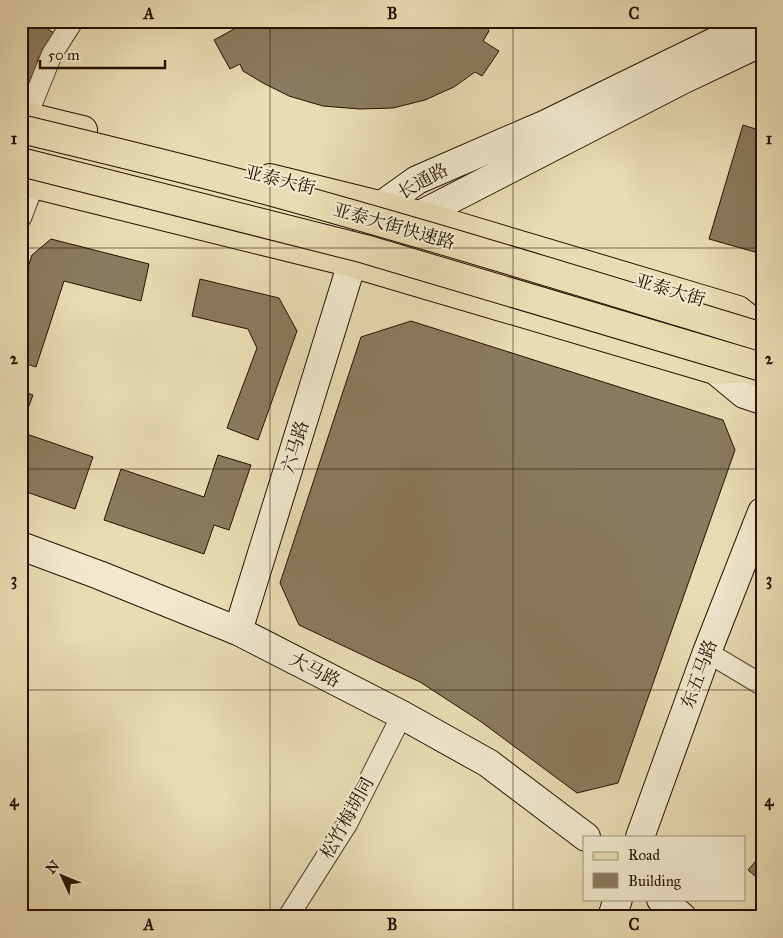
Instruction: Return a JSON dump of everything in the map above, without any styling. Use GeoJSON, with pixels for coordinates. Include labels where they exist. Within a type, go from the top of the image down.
{"type":"FeatureCollection","features":[{"type":"Feature","properties":{"kind":"main road","name":"长通路"},"geometry":{"type":"LineString","coordinates":[[352,263],[382,205],[417,180],[546,124],[757,21]]}},
{"type":"Feature","properties":{"kind":"main road","name":"长通路"},"geometry":{"type":"LineString","coordinates":[[352,263],[420,215],[682,80],[762,42]]}},
{"type":"Feature","properties":{"kind":"main road","name":"亚泰大街"},"geometry":{"type":"LineString","coordinates":[[23,120],[420,215],[750,310],[762,329]]}},
{"type":"Feature","properties":{"kind":"main road","name":"亚泰大街快速路"},"geometry":{"type":"LineString","coordinates":[[23,120],[495,255],[762,337]]}},
{"type":"Feature","properties":{"kind":"main road","name":"亚泰大街快速路"},"geometry":{"type":"LineString","coordinates":[[25,176],[365,249],[762,368]]}},
{"type":"Feature","properties":{"kind":"main road"},"geometry":{"type":"LineString","coordinates":[[25,176],[352,263],[716,370],[745,368],[762,374]]}},
{"type":"Feature","properties":{"kind":"main road","name":"六马路"},"geometry":{"type":"LineString","coordinates":[[238,631],[352,263]]}},
{"type":"Feature","properties":{"kind":"main road"},"geometry":{"type":"LineString","coordinates":[[716,370],[744,394],[762,400]]}},
{"type":"Feature","properties":{"kind":"main road","name":"东五马路"},"geometry":{"type":"LineString","coordinates":[[640,836],[707,652],[762,512]]}},
{"type":"Feature","properties":{"kind":"main road","name":"大马路"},"geometry":{"type":"LineString","coordinates":[[21,546],[238,631],[402,715],[488,763],[585,836]]}},
{"type":"Feature","properties":{"kind":"main road"},"geometry":{"type":"LineString","coordinates":[[612,917],[618,900]]}},
{"type":"Feature","properties":{"kind":"main road"},"geometry":{"type":"LineString","coordinates":[[662,900],[682,917]]}},
{"type":"Feature","properties":{"kind":"street"},"geometry":{"type":"LineString","coordinates":[[23,120],[52,54],[73,21]]}},
{"type":"Feature","properties":{"kind":"street"},"geometry":{"type":"LineString","coordinates":[[21,218],[25,176]]}},
{"type":"Feature","properties":{"kind":"street"},"geometry":{"type":"LineString","coordinates":[[707,652],[762,685]]}},
{"type":"Feature","properties":{"kind":"street","name":"松竹梅胡同"},"geometry":{"type":"LineString","coordinates":[[288,917],[347,824],[402,715]]}},
{"type":"Feature","properties":{"kind":"building"},"geometry":{"type":"Polygon","coordinates":[[[27,21],[35,21],[54,33],[38,59],[35,76],[21,90],[21,31],[27,21]]]}},
{"type":"Feature","properties":{"kind":"building"},"geometry":{"type":"Polygon","coordinates":[[[244,21],[483,21],[489,31],[483,41],[499,51],[482,76],[475,72],[454,87],[425,100],[393,108],[360,109],[323,106],[289,96],[263,83],[243,71],[240,64],[230,69],[214,40],[245,23],[244,21]]]}},
{"type":"Feature","properties":{"kind":"building"},"geometry":{"type":"Polygon","coordinates":[[[743,125],[762,131],[762,254],[709,239],[743,125]]]}},
{"type":"Feature","properties":{"kind":"building"},"geometry":{"type":"Polygon","coordinates":[[[51,239],[149,264],[141,301],[64,281],[36,367],[21,362],[21,288],[32,255],[51,239]]]}},
{"type":"Feature","properties":{"kind":"building"},"geometry":{"type":"Polygon","coordinates":[[[200,279],[279,298],[297,331],[258,440],[227,428],[257,348],[248,329],[192,316],[200,279]]]}},
{"type":"Feature","properties":{"kind":"building"},"geometry":{"type":"Polygon","coordinates":[[[411,321],[723,420],[735,450],[618,783],[577,793],[480,721],[420,682],[299,625],[280,583],[361,337],[411,321]]]}},
{"type":"Feature","properties":{"kind":"building"},"geometry":{"type":"Polygon","coordinates":[[[21,391],[33,395],[21,427],[21,391]]]}},
{"type":"Feature","properties":{"kind":"building"},"geometry":{"type":"Polygon","coordinates":[[[21,432],[93,457],[75,509],[21,490],[21,432]]]}},
{"type":"Feature","properties":{"kind":"building"},"geometry":{"type":"Polygon","coordinates":[[[218,455],[251,465],[229,530],[214,525],[204,554],[104,520],[121,469],[204,497],[218,455]]]}},
{"type":"Feature","properties":{"kind":"building"},"geometry":{"type":"Polygon","coordinates":[[[762,854],[762,882],[748,870],[762,854]]]}}]}
